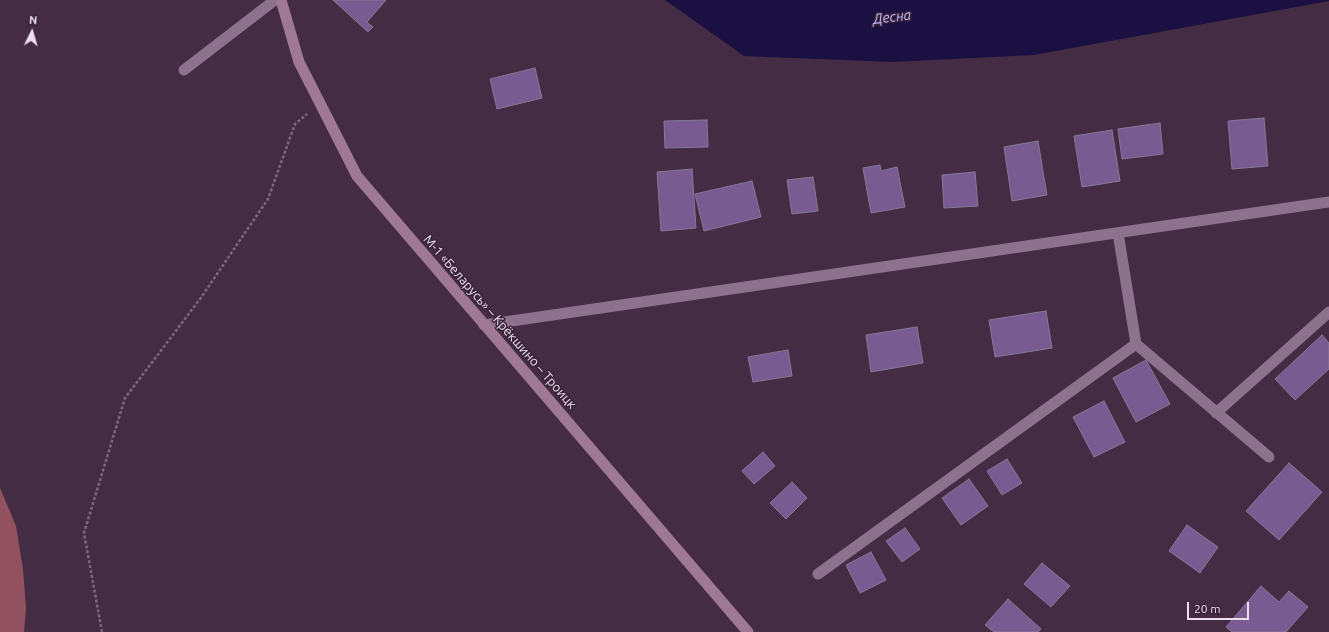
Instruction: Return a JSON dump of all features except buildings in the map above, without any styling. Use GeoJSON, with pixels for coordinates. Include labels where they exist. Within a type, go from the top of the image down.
{"type":"FeatureCollection","features":[{"type":"Feature","properties":{"kind":"main road","name":"М-1 «Беларусь» – Крёкшино – Троицк"},"geometry":{"type":"LineString","coordinates":[[281,0],[299,62],[357,176],[748,632]]}},
{"type":"Feature","properties":{"kind":"street"},"geometry":{"type":"LineString","coordinates":[[184,70],[275,0]]}},
{"type":"Feature","properties":{"kind":"street"},"geometry":{"type":"LineString","coordinates":[[484,325],[1329,202]]}},
{"type":"Feature","properties":{"kind":"street"},"geometry":{"type":"LineString","coordinates":[[1118,233],[1136,344],[1269,457]]}},
{"type":"Feature","properties":{"kind":"street"},"geometry":{"type":"LineString","coordinates":[[1216,413],[1329,312]]}},
{"type":"Feature","properties":{"kind":"street"},"geometry":{"type":"LineString","coordinates":[[818,574],[1136,344]]}},
{"type":"Feature","properties":{"kind":"path"},"geometry":{"type":"LineString","coordinates":[[102,632],[84,534],[125,398],[200,299],[268,199],[295,124],[320,103]]}},
{"type":"Feature","properties":{"kind":"shaded area"},"geometry":{"type":"Polygon","coordinates":[[[0,488],[16,526],[23,569],[26,608],[24,632],[0,632],[0,488]]]}},
{"type":"Feature","properties":{"kind":"water","name":"Десна"},"geometry":{"type":"Polygon","coordinates":[[[665,0],[1329,1],[1034,55],[892,62],[744,56],[665,0]]]}}]}
